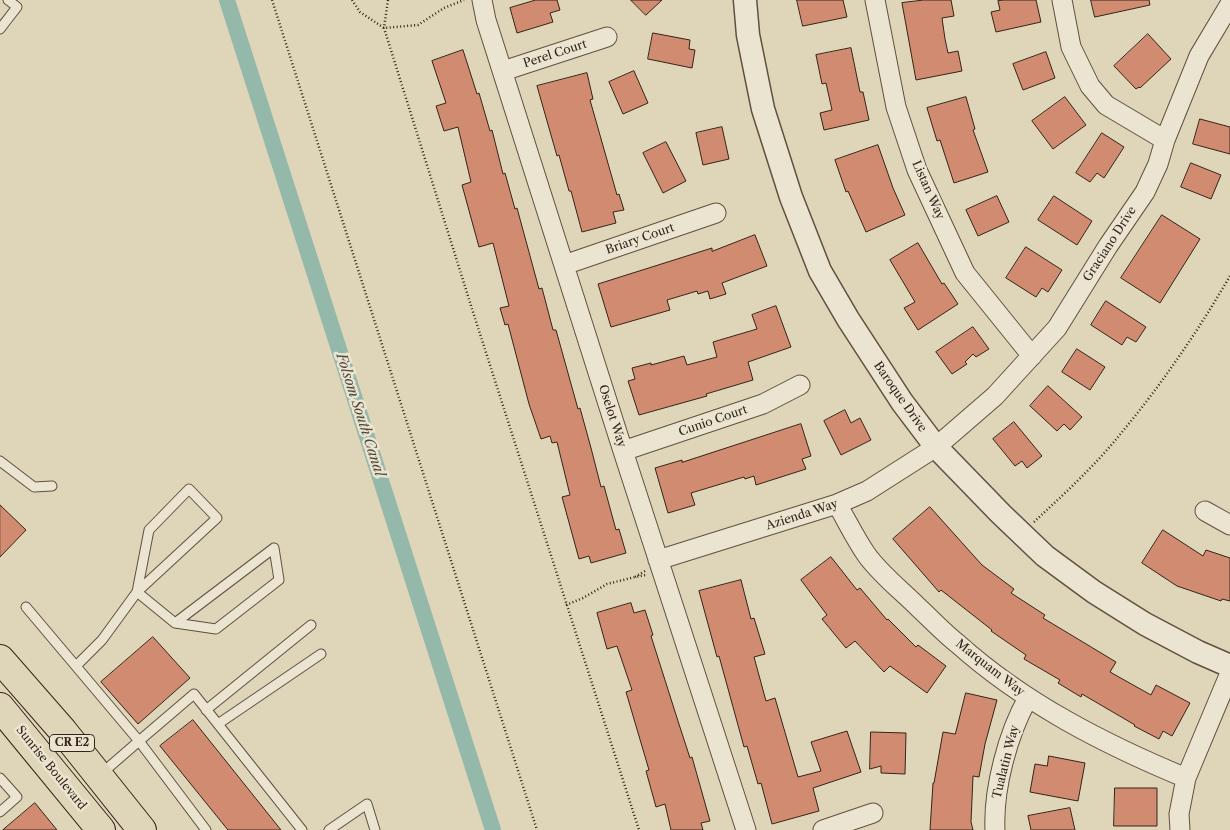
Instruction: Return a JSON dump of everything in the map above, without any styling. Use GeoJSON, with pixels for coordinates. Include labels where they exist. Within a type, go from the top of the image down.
{"type":"FeatureCollection","features":[{"type":"Feature","properties":{"kind":"main road","name":"CR E2"},"geometry":{"type":"LineString","coordinates":[[0,659],[142,830]]}},
{"type":"Feature","properties":{"kind":"main road","name":"Sunrise Boulevard"},"geometry":{"type":"LineString","coordinates":[[0,707],[101,830]]}},
{"type":"Feature","properties":{"kind":"main road"},"geometry":{"type":"LineString","coordinates":[[68,788],[91,792],[100,798],[125,830]]}},
{"type":"Feature","properties":{"kind":"street","name":"Oselot Way"},"geometry":{"type":"LineString","coordinates":[[482,0],[486,20],[623,452],[746,830]]}},
{"type":"Feature","properties":{"kind":"street","name":"Baroque Drive"},"geometry":{"type":"LineString","coordinates":[[745,0],[748,35],[764,109],[791,197],[820,271],[848,319],[902,402],[936,447],[1001,514],[1046,556],[1094,592],[1144,624],[1230,666]]}},
{"type":"Feature","properties":{"kind":"street","name":"Listan Way"},"geometry":{"type":"LineString","coordinates":[[875,0],[896,107],[918,170],[966,273],[1032,356]]}},
{"type":"Feature","properties":{"kind":"street"},"geometry":{"type":"LineString","coordinates":[[1062,0],[1071,47],[1090,86],[1106,105],[1165,140]]}},
{"type":"Feature","properties":{"kind":"street","name":"Graciano Drive"},"geometry":{"type":"LineString","coordinates":[[936,447],[995,396],[1057,328],[1108,246],[1145,192],[1158,164],[1165,140],[1199,56],[1230,4]]}},
{"type":"Feature","properties":{"kind":"street","name":"Perel Court"},"geometry":{"type":"LineString","coordinates":[[503,71],[607,37]]}},
{"type":"Feature","properties":{"kind":"street","name":"Briary Court"},"geometry":{"type":"LineString","coordinates":[[564,265],[716,213]]}},
{"type":"Feature","properties":{"kind":"street","name":"Cunio Court"},"geometry":{"type":"LineString","coordinates":[[623,452],[764,404],[800,385]]}},
{"type":"Feature","properties":{"kind":"street","name":"Azienda Way"},"geometry":{"type":"LineString","coordinates":[[658,560],[837,504],[875,486],[936,447]]}},
{"type":"Feature","properties":{"kind":"street","name":"Marquam Way"},"geometry":{"type":"LineString","coordinates":[[837,504],[867,555],[958,645],[1028,698],[1096,738],[1186,778]]}},
{"type":"Feature","properties":{"kind":"street"},"geometry":{"type":"LineString","coordinates":[[1205,511],[1230,525]]}},
{"type":"Feature","properties":{"kind":"street"},"geometry":{"type":"LineString","coordinates":[[1180,830],[1179,814],[1186,778],[1230,673]]}},
{"type":"Feature","properties":{"kind":"street","name":"Tualatin Way"},"geometry":{"type":"LineString","coordinates":[[995,830],[994,818],[998,785],[1012,730],[1028,698]]}},
{"type":"Feature","properties":{"kind":"street"},"geometry":{"type":"LineString","coordinates":[[823,830],[873,813]]}},
{"type":"Feature","properties":{"kind":"lane"},"geometry":{"type":"LineString","coordinates":[[0,30],[16,7],[8,0]]}},
{"type":"Feature","properties":{"kind":"lane"},"geometry":{"type":"LineString","coordinates":[[0,461],[34,487],[52,486]]}},
{"type":"Feature","properties":{"kind":"lane"},"geometry":{"type":"LineString","coordinates":[[76,666],[102,640],[137,592],[217,518],[189,489],[149,530],[137,592]]}},
{"type":"Feature","properties":{"kind":"lane"},"geometry":{"type":"LineString","coordinates":[[137,592],[175,622],[216,629],[279,580],[274,548],[175,622]]}},
{"type":"Feature","properties":{"kind":"lane"},"geometry":{"type":"LineString","coordinates":[[26,607],[139,741],[206,830]]}},
{"type":"Feature","properties":{"kind":"lane"},"geometry":{"type":"LineString","coordinates":[[206,710],[311,625]]}},
{"type":"Feature","properties":{"kind":"lane"},"geometry":{"type":"LineString","coordinates":[[218,724],[321,654]]}},
{"type":"Feature","properties":{"kind":"lane"},"geometry":{"type":"LineString","coordinates":[[99,776],[194,694],[302,830]]}},
{"type":"Feature","properties":{"kind":"lane"},"geometry":{"type":"LineString","coordinates":[[0,778],[17,797],[0,812]]}},
{"type":"Feature","properties":{"kind":"lane"},"geometry":{"type":"LineString","coordinates":[[329,830],[367,804],[375,830]]}},
{"type":"Feature","properties":{"kind":"path"},"geometry":{"type":"LineString","coordinates":[[272,0],[537,830]]}},
{"type":"Feature","properties":{"kind":"path"},"geometry":{"type":"LineString","coordinates":[[352,0],[360,12],[384,28],[418,25],[444,8],[464,0]]}},
{"type":"Feature","properties":{"kind":"path"},"geometry":{"type":"LineString","coordinates":[[388,0],[384,28],[639,830]]}},
{"type":"Feature","properties":{"kind":"path"},"geometry":{"type":"LineString","coordinates":[[1022,533],[1090,468],[1121,433],[1177,359],[1210,311],[1230,276]]}},
{"type":"Feature","properties":{"kind":"path"},"geometry":{"type":"LineString","coordinates":[[566,604],[583,598],[607,584],[635,577]]}},
{"type":"Feature","properties":{"kind":"building"},"geometry":{"type":"Polygon","coordinates":[[[536,0],[557,0],[560,10],[550,13],[553,22],[517,33],[510,8],[536,0]]]}},
{"type":"Feature","properties":{"kind":"building"},"geometry":{"type":"Polygon","coordinates":[[[631,0],[662,0],[646,15],[631,0]]]}},
{"type":"Feature","properties":{"kind":"building"},"geometry":{"type":"Polygon","coordinates":[[[797,0],[843,0],[847,17],[803,26],[797,0]]]}},
{"type":"Feature","properties":{"kind":"building"},"geometry":{"type":"Polygon","coordinates":[[[924,0],[951,0],[954,16],[942,18],[945,39],[948,53],[958,51],[962,71],[916,80],[902,3],[924,0]]]}},
{"type":"Feature","properties":{"kind":"building"},"geometry":{"type":"Polygon","coordinates":[[[1036,0],[1041,22],[996,32],[991,12],[1000,10],[998,1],[1036,0]]]}},
{"type":"Feature","properties":{"kind":"building"},"geometry":{"type":"Polygon","coordinates":[[[1091,0],[1149,0],[1150,5],[1095,17],[1091,0]]]}},
{"type":"Feature","properties":{"kind":"building"},"geometry":{"type":"Polygon","coordinates":[[[653,33],[690,40],[689,49],[695,50],[692,68],[648,59],[653,33]]]}},
{"type":"Feature","properties":{"kind":"building"},"geometry":{"type":"Polygon","coordinates":[[[1148,34],[1171,59],[1140,88],[1136,89],[1114,66],[1148,34]]]}},
{"type":"Feature","properties":{"kind":"building"},"geometry":{"type":"Polygon","coordinates":[[[851,48],[860,92],[863,92],[869,120],[824,130],[820,113],[832,110],[826,83],[822,84],[816,55],[851,48]]]}},
{"type":"Feature","properties":{"kind":"building"},"geometry":{"type":"Polygon","coordinates":[[[463,50],[477,94],[479,93],[490,131],[492,130],[503,174],[505,173],[515,209],[517,208],[539,289],[542,288],[553,330],[556,330],[578,409],[580,408],[601,487],[604,486],[616,530],[619,529],[626,553],[591,563],[589,556],[579,559],[562,497],[570,495],[557,442],[552,443],[550,436],[541,439],[529,404],[508,324],[505,325],[500,308],[509,306],[493,243],[479,247],[462,185],[471,182],[458,127],[444,131],[436,106],[446,103],[432,61],[463,50]]]}},
{"type":"Feature","properties":{"kind":"building"},"geometry":{"type":"Polygon","coordinates":[[[1046,52],[1055,78],[1023,90],[1013,64],[1046,52]]]}},
{"type":"Feature","properties":{"kind":"building"},"geometry":{"type":"Polygon","coordinates":[[[634,71],[648,103],[623,114],[609,82],[634,71]]]}},
{"type":"Feature","properties":{"kind":"building"},"geometry":{"type":"Polygon","coordinates":[[[587,73],[593,99],[590,100],[617,195],[619,194],[624,210],[613,212],[616,223],[582,232],[571,191],[569,191],[559,155],[557,156],[537,86],[587,73]]]}},
{"type":"Feature","properties":{"kind":"building"},"geometry":{"type":"Polygon","coordinates":[[[966,97],[975,129],[973,130],[988,172],[954,183],[940,140],[937,141],[927,108],[966,97]]]}},
{"type":"Feature","properties":{"kind":"building"},"geometry":{"type":"Polygon","coordinates":[[[1065,97],[1086,125],[1053,149],[1032,121],[1065,97]]]}},
{"type":"Feature","properties":{"kind":"building"},"geometry":{"type":"Polygon","coordinates":[[[1200,119],[1230,127],[1230,154],[1193,144],[1200,119]]]}},
{"type":"Feature","properties":{"kind":"building"},"geometry":{"type":"Polygon","coordinates":[[[722,127],[729,159],[703,165],[696,133],[722,127]]]}},
{"type":"Feature","properties":{"kind":"building"},"geometry":{"type":"Polygon","coordinates":[[[1102,133],[1124,147],[1104,178],[1097,173],[1090,182],[1076,173],[1102,133]]]}},
{"type":"Feature","properties":{"kind":"building"},"geometry":{"type":"Polygon","coordinates":[[[666,142],[686,181],[663,193],[643,153],[666,142]]]}},
{"type":"Feature","properties":{"kind":"building"},"geometry":{"type":"Polygon","coordinates":[[[878,145],[905,215],[866,232],[848,191],[846,192],[835,160],[878,145]]]}},
{"type":"Feature","properties":{"kind":"building"},"geometry":{"type":"Polygon","coordinates":[[[1191,163],[1221,175],[1211,199],[1181,187],[1191,163]]]}},
{"type":"Feature","properties":{"kind":"building"},"geometry":{"type":"Polygon","coordinates":[[[997,196],[1009,222],[978,236],[966,210],[997,196]]]}},
{"type":"Feature","properties":{"kind":"building"},"geometry":{"type":"Polygon","coordinates":[[[1054,196],[1092,221],[1077,245],[1038,220],[1054,196]]]}},
{"type":"Feature","properties":{"kind":"building"},"geometry":{"type":"Polygon","coordinates":[[[1162,215],[1200,239],[1160,303],[1121,278],[1162,215]]]}},
{"type":"Feature","properties":{"kind":"building"},"geometry":{"type":"Polygon","coordinates":[[[755,235],[767,266],[722,283],[726,294],[710,299],[708,291],[698,294],[697,291],[667,300],[670,310],[611,327],[598,284],[712,248],[712,251],[755,235]]]}},
{"type":"Feature","properties":{"kind":"building"},"geometry":{"type":"Polygon","coordinates":[[[918,243],[942,284],[944,283],[958,304],[918,330],[904,308],[915,302],[890,260],[918,243]]]}},
{"type":"Feature","properties":{"kind":"building"},"geometry":{"type":"Polygon","coordinates":[[[1026,247],[1062,270],[1048,292],[1042,288],[1036,297],[1006,278],[1026,247]]]}},
{"type":"Feature","properties":{"kind":"building"},"geometry":{"type":"Polygon","coordinates":[[[1106,301],[1146,327],[1136,342],[1127,337],[1122,345],[1091,325],[1106,301]]]}},
{"type":"Feature","properties":{"kind":"building"},"geometry":{"type":"Polygon","coordinates":[[[776,306],[791,347],[748,362],[753,380],[706,394],[707,396],[639,415],[628,381],[635,379],[632,368],[684,356],[687,365],[717,357],[713,342],[757,329],[752,315],[776,306]]]}},
{"type":"Feature","properties":{"kind":"building"},"geometry":{"type":"Polygon","coordinates":[[[973,327],[989,349],[976,357],[973,354],[965,362],[967,364],[952,374],[936,352],[973,327]]]}},
{"type":"Feature","properties":{"kind":"building"},"geometry":{"type":"Polygon","coordinates":[[[1077,349],[1105,367],[1090,390],[1062,372],[1077,349]]]}},
{"type":"Feature","properties":{"kind":"building"},"geometry":{"type":"Polygon","coordinates":[[[1048,386],[1082,417],[1070,430],[1064,424],[1057,431],[1030,406],[1048,386]]]}},
{"type":"Feature","properties":{"kind":"building"},"geometry":{"type":"Polygon","coordinates":[[[845,410],[851,423],[860,418],[871,440],[841,455],[824,421],[845,410]]]}},
{"type":"Feature","properties":{"kind":"building"},"geometry":{"type":"Polygon","coordinates":[[[1014,422],[1042,456],[1027,468],[1022,461],[1015,466],[993,439],[1014,422]]]}},
{"type":"Feature","properties":{"kind":"building"},"geometry":{"type":"Polygon","coordinates":[[[801,424],[811,456],[802,459],[806,469],[756,485],[754,476],[745,479],[744,477],[691,493],[695,505],[668,513],[655,468],[682,460],[682,462],[801,424]]]}},
{"type":"Feature","properties":{"kind":"building"},"geometry":{"type":"Polygon","coordinates":[[[0,505],[26,530],[0,557],[0,505]]]}},
{"type":"Feature","properties":{"kind":"building"},"geometry":{"type":"Polygon","coordinates":[[[930,507],[982,565],[1014,589],[1011,593],[1045,615],[1043,618],[1116,662],[1110,672],[1151,695],[1156,685],[1190,703],[1172,736],[1163,731],[1159,739],[1082,694],[1081,697],[1058,683],[1060,680],[1024,659],[1026,655],[991,631],[941,590],[939,592],[893,539],[930,507]]]}},
{"type":"Feature","properties":{"kind":"building"},"geometry":{"type":"Polygon","coordinates":[[[1163,530],[1203,556],[1206,550],[1230,558],[1230,601],[1222,599],[1221,601],[1177,586],[1142,563],[1163,530]]]}},
{"type":"Feature","properties":{"kind":"building"},"geometry":{"type":"Polygon","coordinates":[[[831,557],[857,590],[860,588],[887,620],[916,647],[918,645],[946,666],[927,693],[890,666],[884,672],[855,641],[846,648],[822,619],[827,615],[801,580],[831,557]]]}},
{"type":"Feature","properties":{"kind":"building"},"geometry":{"type":"Polygon","coordinates":[[[741,580],[751,619],[754,618],[765,654],[754,657],[766,701],[775,698],[798,777],[821,771],[811,742],[847,731],[861,772],[813,788],[819,811],[772,824],[761,783],[758,784],[747,746],[744,747],[699,591],[741,580]]]}},
{"type":"Feature","properties":{"kind":"building"},"geometry":{"type":"Polygon","coordinates":[[[631,603],[634,613],[645,610],[653,635],[651,636],[677,718],[690,758],[692,757],[710,821],[701,823],[703,830],[671,830],[665,804],[656,807],[646,771],[649,770],[626,692],[632,690],[617,646],[607,649],[597,613],[631,603]]]}},
{"type":"Feature","properties":{"kind":"building"},"geometry":{"type":"Polygon","coordinates":[[[153,637],[190,678],[138,724],[101,682],[153,637]]]}},
{"type":"Feature","properties":{"kind":"building"},"geometry":{"type":"Polygon","coordinates":[[[966,693],[997,700],[985,744],[979,777],[973,776],[971,822],[973,830],[930,830],[933,783],[943,732],[955,734],[966,693]]]}},
{"type":"Feature","properties":{"kind":"building"},"geometry":{"type":"Polygon","coordinates":[[[193,720],[281,830],[228,830],[160,746],[193,720]]]}},
{"type":"Feature","properties":{"kind":"building"},"geometry":{"type":"Polygon","coordinates":[[[871,732],[906,733],[905,774],[881,773],[881,766],[870,769],[871,732]]]}},
{"type":"Feature","properties":{"kind":"building"},"geometry":{"type":"Polygon","coordinates":[[[1049,756],[1085,763],[1078,801],[1030,792],[1035,764],[1047,766],[1049,756]]]}},
{"type":"Feature","properties":{"kind":"building"},"geometry":{"type":"Polygon","coordinates":[[[1115,788],[1157,788],[1157,826],[1114,826],[1115,788]]]}},
{"type":"Feature","properties":{"kind":"building"},"geometry":{"type":"Polygon","coordinates":[[[35,803],[57,830],[3,830],[35,803]]]}},
{"type":"Feature","properties":{"kind":"building"},"geometry":{"type":"Polygon","coordinates":[[[1070,808],[1075,830],[1031,830],[1028,816],[1070,808]]]}},
{"type":"Feature","properties":{"kind":"waterway","name":"Folsom South Canal"},"geometry":{"type":"LineString","coordinates":[[227,0],[493,830]]}}]}
